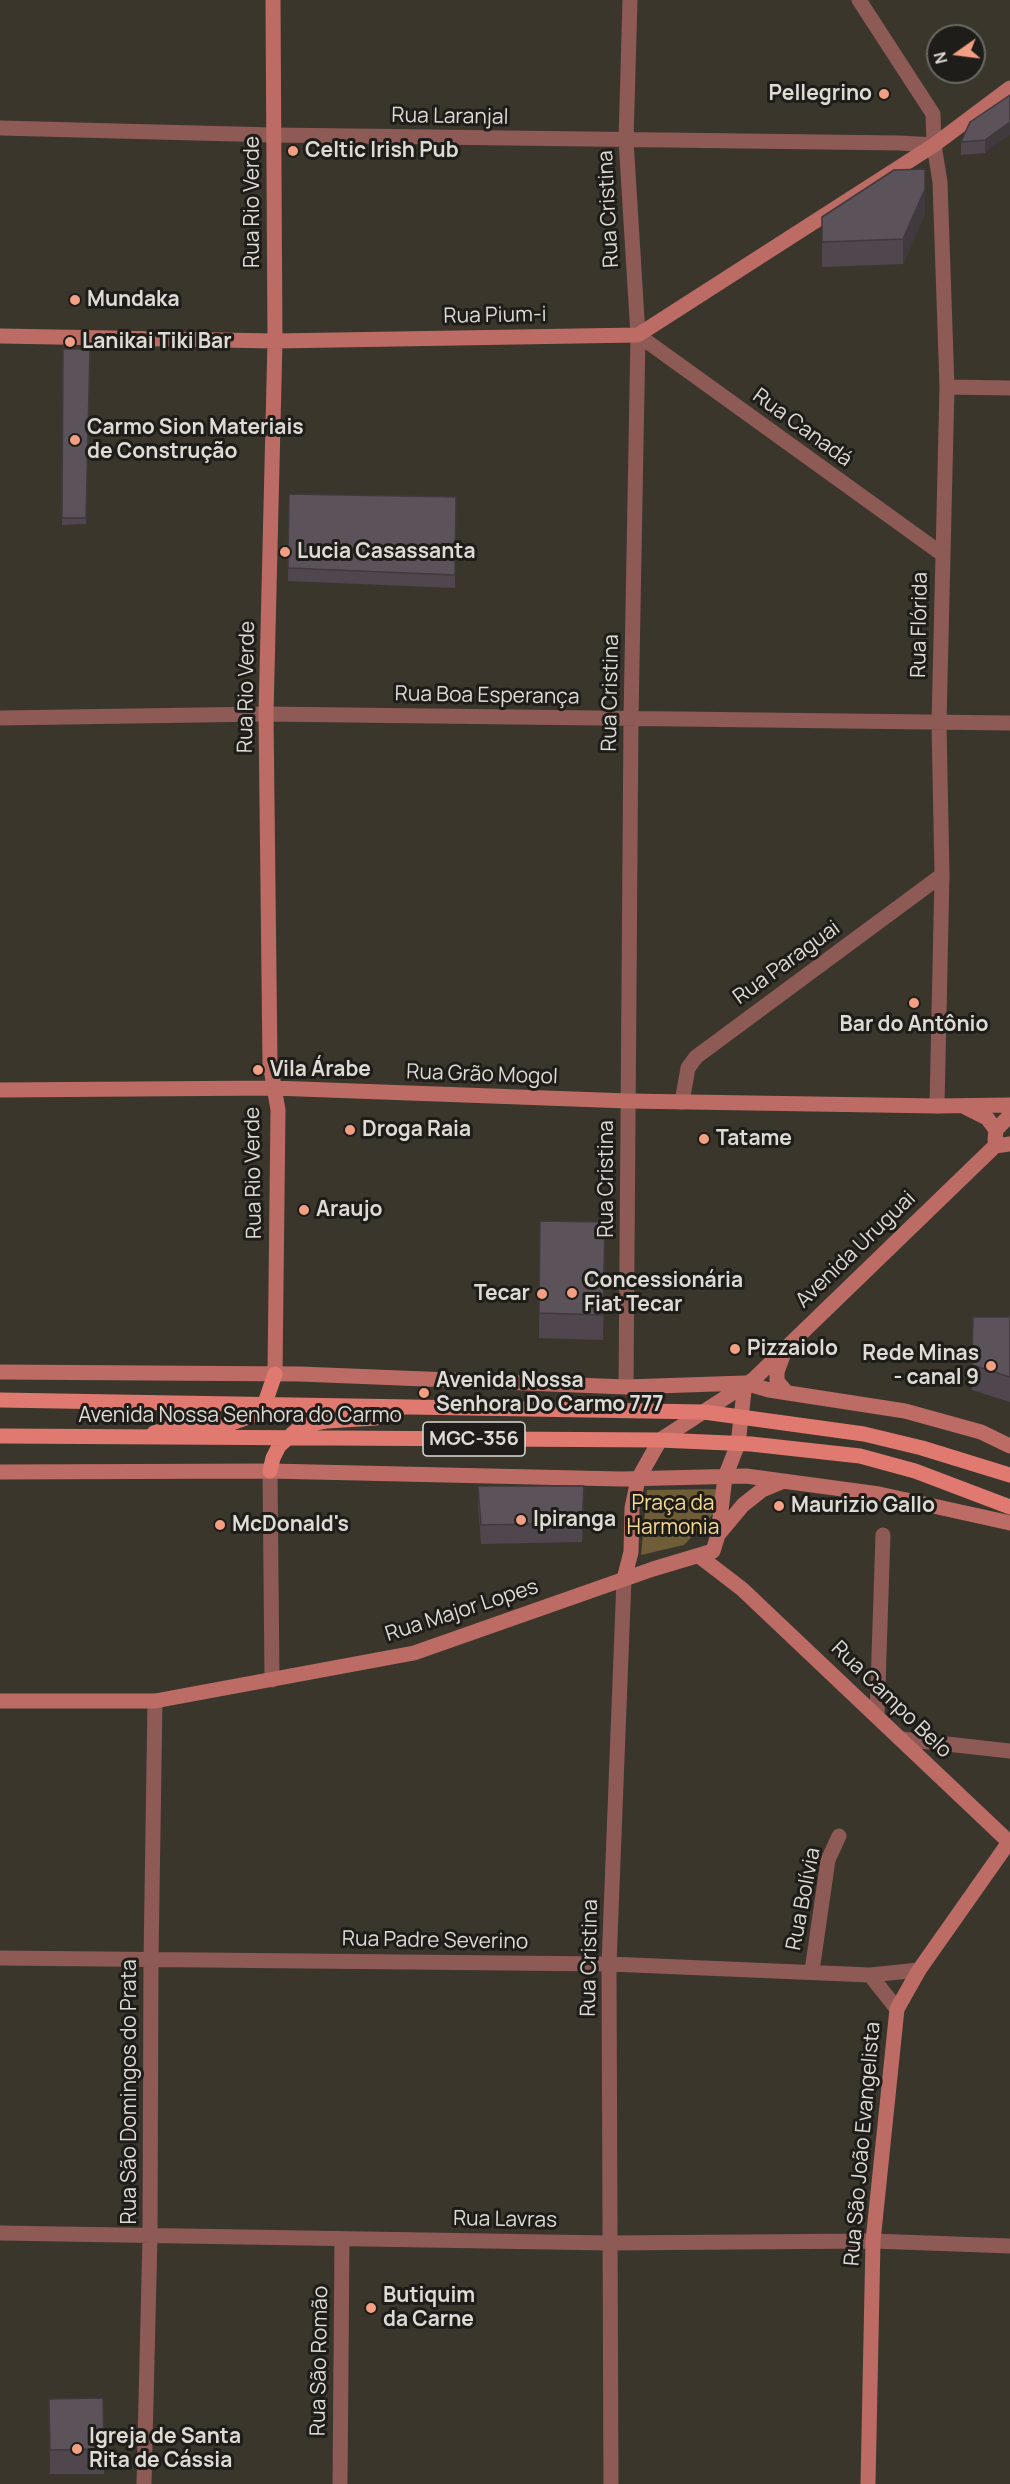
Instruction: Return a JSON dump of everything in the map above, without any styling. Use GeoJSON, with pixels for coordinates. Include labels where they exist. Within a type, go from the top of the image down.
{"type":"FeatureCollection","features":[{"type":"Feature","properties":{"kind":"main road"},"geometry":{"type":"LineString","coordinates":[[146,1436],[186,1423],[232,1423],[254,1415],[265,1403],[274,1374]]}},
{"type":"Feature","properties":{"kind":"main road","name":"Avenida Nossa Senhora do Carmo"},"geometry":{"type":"LineString","coordinates":[[0,1400],[704,1412],[864,1434],[922,1448],[1010,1474]]}},
{"type":"Feature","properties":{"kind":"main road"},"geometry":{"type":"LineString","coordinates":[[270,1471],[273,1458],[287,1437],[301,1426],[376,1418],[412,1406]]}},
{"type":"Feature","properties":{"kind":"main road","name":"Avenida Nossa Senhora do Carmo"},"geometry":{"type":"LineString","coordinates":[[0,1436],[660,1440],[738,1444],[860,1456],[915,1471],[1010,1507]]}},
{"type":"Feature","properties":{"kind":"street","name":"Rua Rio Verde"},"geometry":{"type":"LineString","coordinates":[[273,0],[275,341],[266,714],[270,1063],[278,1110],[274,1374]]}},
{"type":"Feature","properties":{"kind":"street","name":"Rua Cristina"},"geometry":{"type":"LineString","coordinates":[[626,1388],[638,335],[626,140],[630,0]]}},
{"type":"Feature","properties":{"kind":"street","name":"Rua Flórida"},"geometry":{"type":"LineString","coordinates":[[859,0],[933,114],[934,145],[940,182],[947,387],[939,723],[942,875],[937,1106]]}},
{"type":"Feature","properties":{"kind":"street"},"geometry":{"type":"LineString","coordinates":[[638,335],[934,145],[1010,88]]}},
{"type":"Feature","properties":{"kind":"street","name":"Rua Laranjal"},"geometry":{"type":"LineString","coordinates":[[0,128],[274,135],[934,145]]}},
{"type":"Feature","properties":{"kind":"street"},"geometry":{"type":"LineString","coordinates":[[900,143],[907,149],[908,160]]}},
{"type":"Feature","properties":{"kind":"street","name":"Rua Pium-i"},"geometry":{"type":"LineString","coordinates":[[0,336],[275,341],[638,335]]}},
{"type":"Feature","properties":{"kind":"street","name":"Rua Canadá"},"geometry":{"type":"LineString","coordinates":[[638,335],[942,555]]}},
{"type":"Feature","properties":{"kind":"street"},"geometry":{"type":"LineString","coordinates":[[947,387],[1010,388]]}},
{"type":"Feature","properties":{"kind":"street","name":"Rua Boa Esperança"},"geometry":{"type":"LineString","coordinates":[[0,718],[266,714],[1010,723]]}},
{"type":"Feature","properties":{"kind":"street","name":"Rua Paraguai"},"geometry":{"type":"LineString","coordinates":[[682,1102],[688,1068],[696,1057],[942,875]]}},
{"type":"Feature","properties":{"kind":"street","name":"Rua Grão Mogol"},"geometry":{"type":"LineString","coordinates":[[0,1090],[273,1088],[628,1101],[937,1106],[1010,1104]]}},
{"type":"Feature","properties":{"kind":"street","name":"Rua Grão Mogol"},"geometry":{"type":"LineString","coordinates":[[962,1106],[987,1118],[996,1130]]}},
{"type":"Feature","properties":{"kind":"street"},"geometry":{"type":"LineString","coordinates":[[996,1130],[1010,1115]]}},
{"type":"Feature","properties":{"kind":"street","name":"Avenida Uruguai"},"geometry":{"type":"LineString","coordinates":[[660,1440],[754,1379],[787,1345],[1002,1145],[996,1130]]}},
{"type":"Feature","properties":{"kind":"street"},"geometry":{"type":"LineString","coordinates":[[787,1345],[777,1372],[777,1381],[787,1393]]}},
{"type":"Feature","properties":{"kind":"street","name":"Avenida Nossa Senhora do Carmo"},"geometry":{"type":"LineString","coordinates":[[0,1372],[274,1374],[626,1388],[745,1383],[787,1393],[905,1411],[981,1432],[1010,1446]]}},
{"type":"Feature","properties":{"kind":"street"},"geometry":{"type":"LineString","coordinates":[[718,1535],[725,1477],[738,1444],[745,1383]]}},
{"type":"Feature","properties":{"kind":"street","name":"Rua Cristina"},"geometry":{"type":"LineString","coordinates":[[611,2484],[609,1964],[624,1579],[631,1552],[632,1508],[638,1479],[660,1440]]}},
{"type":"Feature","properties":{"kind":"street"},"geometry":{"type":"LineString","coordinates":[[270,1471],[272,1680]]}},
{"type":"Feature","properties":{"kind":"street","name":"MGC-356"},"geometry":{"type":"LineString","coordinates":[[0,1472],[270,1471],[638,1479],[746,1476],[879,1494],[1010,1523]]}},
{"type":"Feature","properties":{"kind":"street"},"geometry":{"type":"LineString","coordinates":[[706,1554],[718,1535],[743,1505],[762,1490],[783,1481]]}},
{"type":"Feature","properties":{"kind":"street"},"geometry":{"type":"LineString","coordinates":[[877,1715],[883,1535]]}},
{"type":"Feature","properties":{"kind":"street"},"geometry":{"type":"LineString","coordinates":[[631,1552],[639,1563],[653,1569]]}},
{"type":"Feature","properties":{"kind":"street","name":"Rua Major Lopes"},"geometry":{"type":"LineString","coordinates":[[0,1701],[155,1701],[414,1653],[653,1569],[706,1554]]}},
{"type":"Feature","properties":{"kind":"street","name":"Rua Campo Belo"},"geometry":{"type":"LineString","coordinates":[[706,1554],[1010,1842]]}},
{"type":"Feature","properties":{"kind":"street","name":"Rua São Domingos do Prata"},"geometry":{"type":"LineString","coordinates":[[144,2484],[150,2236],[155,1701]]}},
{"type":"Feature","properties":{"kind":"street"},"geometry":{"type":"LineString","coordinates":[[902,1739],[1010,1751]]}},
{"type":"Feature","properties":{"kind":"street","name":"Rua Bolívia"},"geometry":{"type":"LineString","coordinates":[[812,1971],[828,1860],[839,1836]]}},
{"type":"Feature","properties":{"kind":"street","name":"Rua São João Evangelista"},"geometry":{"type":"LineString","coordinates":[[868,2484],[873,2241],[897,2009],[919,1970],[1010,1842]]}},
{"type":"Feature","properties":{"kind":"street","name":"Rua Padre Severino"},"geometry":{"type":"LineString","coordinates":[[0,1958],[609,1964],[870,1975],[919,1970]]}},
{"type":"Feature","properties":{"kind":"street"},"geometry":{"type":"LineString","coordinates":[[870,1975],[897,2009]]}},
{"type":"Feature","properties":{"kind":"street","name":"Rua Lavras"},"geometry":{"type":"LineString","coordinates":[[0,2233],[609,2243],[873,2241],[1010,2246]]}},
{"type":"Feature","properties":{"kind":"street","name":"Rua São Romão"},"geometry":{"type":"LineString","coordinates":[[340,2484],[342,2239]]}},
{"type":"Feature","properties":{"kind":"green space","name":"Praça da Harmonia"},"geometry":{"type":"Polygon","coordinates":[[[720,1489],[714,1513],[684,1545],[641,1555],[647,1490],[720,1489]]]}},
{"type":"Feature","properties":{"kind":"building"},"geometry":{"type":"Polygon","coordinates":[[[1010,95],[1010,122],[985,140],[961,142],[970,122],[1010,95]]]}},
{"type":"Feature","properties":{"kind":"building"},"geometry":{"type":"Polygon","coordinates":[[[925,169],[925,189],[903,239],[822,242],[822,217],[894,170],[925,169]]]}},
{"type":"Feature","properties":{"kind":"building","name":"Carmo Sion Materiais de Construção"},"geometry":{"type":"Polygon","coordinates":[[[63,349],[90,349],[86,518],[62,518],[63,349]]]}},
{"type":"Feature","properties":{"kind":"building"},"geometry":{"type":"Polygon","coordinates":[[[289,494],[456,497],[455,575],[288,568],[289,494]]]}},
{"type":"Feature","properties":{"kind":"building","name":"Concessionária Fiat Tecar"},"geometry":{"type":"Polygon","coordinates":[[[540,1221],[605,1222],[603,1315],[539,1313],[540,1221]]]}},
{"type":"Feature","properties":{"kind":"building"},"geometry":{"type":"Polygon","coordinates":[[[973,1317],[1010,1317],[1010,1377],[972,1365],[973,1317]]]}},
{"type":"Feature","properties":{"kind":"building"},"geometry":{"type":"Polygon","coordinates":[[[478,1486],[584,1486],[582,1523],[481,1525],[478,1486]]]}},
{"type":"Feature","properties":{"kind":"building"},"geometry":{"type":"Polygon","coordinates":[[[103,2398],[104,2449],[50,2450],[49,2399],[103,2398]]]}},
{"type":"Feature","properties":{"kind":"place","name":"Pellegrino"},"geometry":{"type":"Point","coordinates":[884,94]}},
{"type":"Feature","properties":{"kind":"place","name":"Celtic Irish Pub"},"geometry":{"type":"Point","coordinates":[293,151]}},
{"type":"Feature","properties":{"kind":"place","name":"Mundaka"},"geometry":{"type":"Point","coordinates":[75,300]}},
{"type":"Feature","properties":{"kind":"place","name":"Lanikai Tiki Bar"},"geometry":{"type":"Point","coordinates":[70,342]}},
{"type":"Feature","properties":{"kind":"place","name":"Carmo Sion Materiais de Construção"},"geometry":{"type":"Point","coordinates":[75,440]}},
{"type":"Feature","properties":{"kind":"place","name":"Lucia Casassanta"},"geometry":{"type":"Point","coordinates":[285,552]}},
{"type":"Feature","properties":{"kind":"place","name":"Bar do Antônio"},"geometry":{"type":"Point","coordinates":[914,1003]}},
{"type":"Feature","properties":{"kind":"place","name":"Vila Árabe"},"geometry":{"type":"Point","coordinates":[258,1070]}},
{"type":"Feature","properties":{"kind":"place","name":"Droga Raia"},"geometry":{"type":"Point","coordinates":[350,1130]}},
{"type":"Feature","properties":{"kind":"place","name":"Tatame"},"geometry":{"type":"Point","coordinates":[704,1139]}},
{"type":"Feature","properties":{"kind":"place","name":"Araujo"},"geometry":{"type":"Point","coordinates":[304,1210]}},
{"type":"Feature","properties":{"kind":"place","name":"Concessionária Fiat Tecar"},"geometry":{"type":"Point","coordinates":[572,1293]}},
{"type":"Feature","properties":{"kind":"place","name":"Tecar"},"geometry":{"type":"Point","coordinates":[542,1294]}},
{"type":"Feature","properties":{"kind":"place","name":"Pizzaiolo"},"geometry":{"type":"Point","coordinates":[735,1349]}},
{"type":"Feature","properties":{"kind":"place","name":"Rede Minas - canal 9"},"geometry":{"type":"Point","coordinates":[991,1366]}},
{"type":"Feature","properties":{"kind":"place","name":"Avenida Nossa Senhora Do Carmo 777"},"geometry":{"type":"Point","coordinates":[424,1393]}},
{"type":"Feature","properties":{"kind":"place","name":"Maurizio Gallo"},"geometry":{"type":"Point","coordinates":[779,1506]}},
{"type":"Feature","properties":{"kind":"place","name":"Ipiranga"},"geometry":{"type":"Point","coordinates":[521,1520]}},
{"type":"Feature","properties":{"kind":"place","name":"McDonald's"},"geometry":{"type":"Point","coordinates":[220,1525]}},
{"type":"Feature","properties":{"kind":"place","name":"Butiquim da Carne"},"geometry":{"type":"Point","coordinates":[371,2308]}},
{"type":"Feature","properties":{"kind":"place","name":"Igreja de Santa Rita de Cássia"},"geometry":{"type":"Point","coordinates":[77,2449]}}]}
